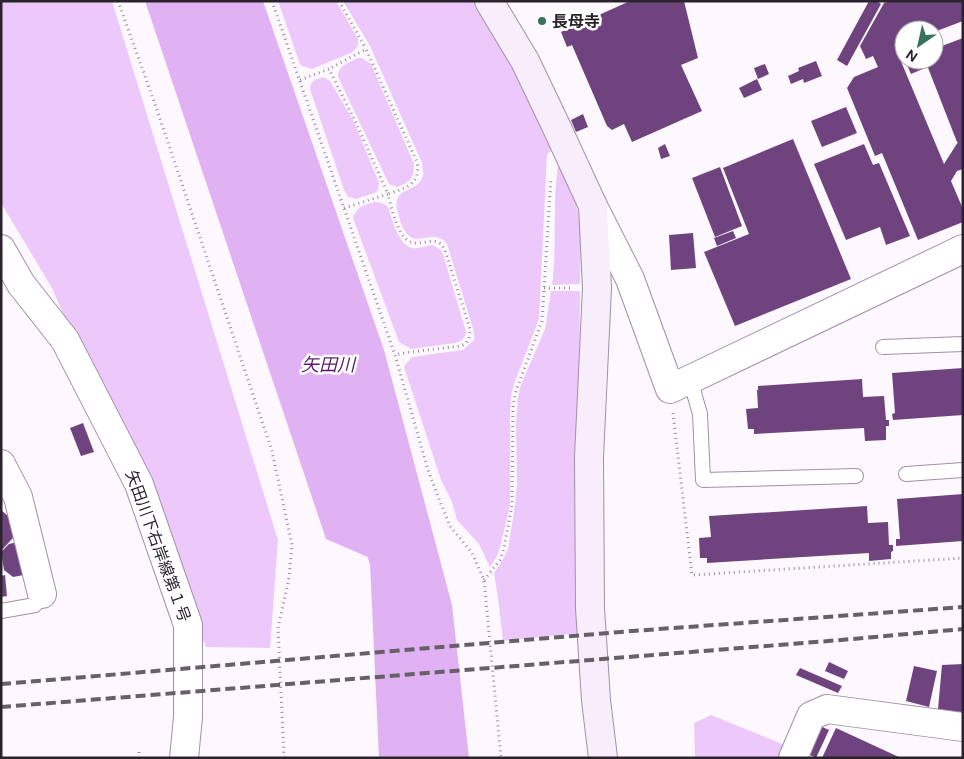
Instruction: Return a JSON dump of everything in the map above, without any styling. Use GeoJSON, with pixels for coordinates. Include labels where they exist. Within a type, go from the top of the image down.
{"type":"FeatureCollection","features":[{"type":"Feature","properties":{"kind":"street"},"geometry":{"type":"LineString","coordinates":[[489,1],[525,61],[680,384],[963,249]]}},
{"type":"Feature","properties":{"kind":"street"},"geometry":{"type":"LineString","coordinates":[[593,206],[597,288],[589,457],[590,608],[596,700],[603,758]]}},
{"type":"Feature","properties":{"kind":"street","name":"矢田川下右岸線第１号"},"geometry":{"type":"LineString","coordinates":[[1,249],[21,284],[66,340],[139,484],[188,624],[188,716],[184,758]]}},
{"type":"Feature","properties":{"kind":"street"},"geometry":{"type":"LineString","coordinates":[[1,464],[18,497],[42,594]]}},
{"type":"Feature","properties":{"kind":"street"},"geometry":{"type":"LineString","coordinates":[[793,758],[811,716],[827,709],[963,726]]}},
{"type":"Feature","properties":{"kind":"lane"},"geometry":{"type":"LineString","coordinates":[[883,347],[963,344]]}},
{"type":"Feature","properties":{"kind":"lane"},"geometry":{"type":"LineString","coordinates":[[680,384],[700,414],[703,480],[856,476]]}},
{"type":"Feature","properties":{"kind":"lane"},"geometry":{"type":"LineString","coordinates":[[906,474],[963,470]]}},
{"type":"Feature","properties":{"kind":"lane"},"geometry":{"type":"LineString","coordinates":[[1,611],[35,605],[42,594]]}},
{"type":"Feature","properties":{"kind":"path"},"geometry":{"type":"LineString","coordinates":[[118,1],[156,107],[272,451],[292,545],[289,578],[278,628],[284,758]]}},
{"type":"Feature","properties":{"kind":"path"},"geometry":{"type":"LineString","coordinates":[[272,1],[395,355],[428,470],[450,526],[472,553],[484,580],[501,758]]}},
{"type":"Feature","properties":{"kind":"path"},"geometry":{"type":"LineString","coordinates":[[338,1],[366,49],[417,162],[418,169],[417,176],[409,186],[344,208]]}},
{"type":"Feature","properties":{"kind":"path"},"geometry":{"type":"LineString","coordinates":[[300,80],[329,69],[366,49]]}},
{"type":"Feature","properties":{"kind":"path"},"geometry":{"type":"LineString","coordinates":[[329,69],[388,194],[400,230],[410,242],[416,244],[435,241],[444,248],[470,329],[469,339],[461,346],[395,355]]}},
{"type":"Feature","properties":{"kind":"path"},"geometry":{"type":"LineString","coordinates":[[484,580],[500,560],[512,505],[513,407],[516,391],[542,321],[551,177]]}},
{"type":"Feature","properties":{"kind":"path"},"geometry":{"type":"LineString","coordinates":[[680,384],[692,575],[963,558]]}},
{"type":"Feature","properties":{"kind":"path"},"geometry":{"type":"LineString","coordinates":[[139,752],[139,758]]}},
{"type":"Feature","properties":{"kind":"shaded area"},"geometry":{"type":"Polygon","coordinates":[[[1,1],[112,1],[278,540],[270,648],[206,647],[52,288],[1,203],[1,1]]]}},
{"type":"Feature","properties":{"kind":"shaded area"},"geometry":{"type":"Polygon","coordinates":[[[278,1],[336,1],[358,39],[358,45],[353,52],[312,69],[302,66],[278,1]]]}},
{"type":"Feature","properties":{"kind":"shaded area"},"geometry":{"type":"Polygon","coordinates":[[[343,1],[475,1],[517,67],[554,146],[547,155],[539,319],[514,384],[511,397],[510,505],[500,548],[490,567],[479,544],[457,520],[452,502],[441,480],[404,367],[412,357],[463,350],[474,340],[474,332],[447,244],[438,237],[412,238],[408,235],[402,224],[398,213],[398,198],[420,181],[423,174],[422,163],[370,46],[343,1]]]}},
{"type":"Feature","properties":{"kind":"shaded area"},"geometry":{"type":"Polygon","coordinates":[[[358,58],[362,58],[371,64],[414,164],[412,177],[397,187],[389,184],[338,77],[342,67],[358,58]]]}},
{"type":"Feature","properties":{"kind":"shaded area"},"geometry":{"type":"Polygon","coordinates":[[[324,77],[330,81],[354,122],[379,183],[378,190],[375,193],[356,199],[348,197],[344,190],[310,89],[314,81],[324,77]]]}},
{"type":"Feature","properties":{"kind":"shaded area"},"geometry":{"type":"Polygon","coordinates":[[[560,155],[579,218],[581,243],[580,284],[552,285],[555,252],[555,203],[560,155]]]}},
{"type":"Feature","properties":{"kind":"shaded area"},"geometry":{"type":"Polygon","coordinates":[[[374,202],[388,207],[396,231],[407,246],[419,248],[432,245],[440,249],[466,332],[461,340],[455,343],[411,349],[399,342],[353,218],[361,207],[374,202]]]}},
{"type":"Feature","properties":{"kind":"shaded area"},"geometry":{"type":"Polygon","coordinates":[[[551,291],[580,291],[580,633],[503,641],[494,573],[508,549],[515,505],[518,397],[520,387],[545,329],[551,291]]]}},
{"type":"Feature","properties":{"kind":"shaded area"},"geometry":{"type":"Polygon","coordinates":[[[711,715],[785,745],[779,758],[695,758],[694,723],[711,715]]]}},
{"type":"Feature","properties":{"kind":"water","name":"矢田川"},"geometry":{"type":"Polygon","coordinates":[[[145,1],[263,1],[384,350],[452,605],[469,758],[420,758],[400,571],[326,539],[145,1]]]}},
{"type":"Feature","properties":{"kind":"building"},"geometry":{"type":"Polygon","coordinates":[[[630,1],[684,1],[698,58],[681,65],[702,111],[632,142],[624,124],[612,130],[607,126],[572,45],[567,47],[561,32],[630,1]]]}},
{"type":"Feature","properties":{"kind":"building"},"geometry":{"type":"Polygon","coordinates":[[[869,1],[877,1],[881,4],[847,66],[837,60],[869,1]]]}},
{"type":"Feature","properties":{"kind":"building"},"geometry":{"type":"Polygon","coordinates":[[[890,1],[963,1],[963,21],[944,28],[944,20],[894,20],[894,70],[905,70],[944,164],[958,142],[929,70],[944,70],[944,45],[963,38],[963,169],[957,171],[951,181],[963,209],[963,222],[918,240],[882,153],[875,156],[847,88],[854,77],[878,67],[873,56],[866,59],[860,46],[884,3],[890,1]]]}},
{"type":"Feature","properties":{"kind":"building"},"geometry":{"type":"Polygon","coordinates":[[[816,61],[822,76],[804,83],[803,79],[791,84],[788,76],[799,71],[798,68],[816,61]]]}},
{"type":"Feature","properties":{"kind":"building"},"geometry":{"type":"Polygon","coordinates":[[[765,64],[769,74],[758,79],[754,68],[765,64]]]}},
{"type":"Feature","properties":{"kind":"building"},"geometry":{"type":"Polygon","coordinates":[[[909,70],[920,70],[911,74],[909,70]]]}},
{"type":"Feature","properties":{"kind":"building"},"geometry":{"type":"Polygon","coordinates":[[[757,79],[762,90],[744,98],[739,88],[757,79]]]}},
{"type":"Feature","properties":{"kind":"building"},"geometry":{"type":"Polygon","coordinates":[[[846,107],[857,133],[822,147],[811,121],[846,107]]]}},
{"type":"Feature","properties":{"kind":"building"},"geometry":{"type":"Polygon","coordinates":[[[583,114],[588,127],[576,132],[571,120],[583,114]]]}},
{"type":"Feature","properties":{"kind":"building"},"geometry":{"type":"Polygon","coordinates":[[[793,139],[851,279],[735,326],[704,252],[749,234],[723,168],[793,139]]]}},
{"type":"Feature","properties":{"kind":"building"},"geometry":{"type":"Polygon","coordinates":[[[665,144],[670,156],[661,159],[658,148],[665,144]]]}},
{"type":"Feature","properties":{"kind":"building"},"geometry":{"type":"Polygon","coordinates":[[[864,144],[873,165],[879,163],[910,236],[886,245],[880,227],[846,240],[814,164],[864,144]]]}},
{"type":"Feature","properties":{"kind":"building"},"geometry":{"type":"Polygon","coordinates":[[[720,167],[742,226],[715,237],[692,178],[720,167]]]}},
{"type":"Feature","properties":{"kind":"building"},"geometry":{"type":"Polygon","coordinates":[[[733,231],[736,238],[717,246],[714,238],[733,231]]]}},
{"type":"Feature","properties":{"kind":"building"},"geometry":{"type":"Polygon","coordinates":[[[693,233],[696,268],[671,270],[669,235],[693,233]]]}},
{"type":"Feature","properties":{"kind":"building"},"geometry":{"type":"Polygon","coordinates":[[[963,368],[963,415],[893,420],[892,414],[895,413],[892,373],[963,368]]]}},
{"type":"Feature","properties":{"kind":"building"},"geometry":{"type":"Polygon","coordinates":[[[862,379],[863,397],[884,396],[886,420],[889,420],[889,426],[886,426],[886,440],[865,441],[864,428],[754,434],[754,429],[748,429],[746,409],[758,408],[758,386],[862,379]]]}},
{"type":"Feature","properties":{"kind":"building"},"geometry":{"type":"Polygon","coordinates":[[[83,423],[94,452],[81,456],[70,428],[83,423]]]}},
{"type":"Feature","properties":{"kind":"building"},"geometry":{"type":"Polygon","coordinates":[[[963,494],[963,541],[896,546],[896,539],[900,539],[897,499],[963,494]]]}},
{"type":"Feature","properties":{"kind":"building"},"geometry":{"type":"Polygon","coordinates":[[[867,506],[868,523],[888,522],[889,545],[893,545],[891,559],[869,561],[869,553],[707,563],[707,558],[700,558],[699,538],[711,537],[709,516],[867,506]]]}},
{"type":"Feature","properties":{"kind":"building"},"geometry":{"type":"Polygon","coordinates":[[[1,510],[22,528],[1,551],[1,510]]]}},
{"type":"Feature","properties":{"kind":"building"},"geometry":{"type":"Polygon","coordinates":[[[27,540],[34,573],[13,577],[4,570],[1,552],[9,544],[27,540]]]}},
{"type":"Feature","properties":{"kind":"building"},"geometry":{"type":"Polygon","coordinates":[[[5,575],[7,596],[1,597],[1,576],[5,575]]]}},
{"type":"Feature","properties":{"kind":"building"},"geometry":{"type":"Polygon","coordinates":[[[829,662],[848,671],[844,679],[825,671],[829,662]]]}},
{"type":"Feature","properties":{"kind":"building"},"geometry":{"type":"Polygon","coordinates":[[[963,664],[963,713],[938,709],[942,665],[963,664]]]}},
{"type":"Feature","properties":{"kind":"building"},"geometry":{"type":"Polygon","coordinates":[[[914,666],[937,671],[929,707],[906,701],[914,666]]]}},
{"type":"Feature","properties":{"kind":"building"},"geometry":{"type":"Polygon","coordinates":[[[800,668],[842,686],[838,693],[796,675],[800,668]]]}},
{"type":"Feature","properties":{"kind":"building"},"geometry":{"type":"Polygon","coordinates":[[[820,726],[829,730],[816,758],[808,754],[820,726]]]}},
{"type":"Feature","properties":{"kind":"building"},"geometry":{"type":"Polygon","coordinates":[[[836,728],[901,758],[822,758],[836,728]]]}},
{"type":"Feature","properties":{"kind":"waterway","name":"矢田川"},"geometry":{"type":"LineString","coordinates":[[376,512],[391,562],[400,758]]}},
{"type":"Feature","properties":{"kind":"railway"},"geometry":{"type":"LineString","coordinates":[[1,684],[632,631],[963,607]]}},
{"type":"Feature","properties":{"kind":"railway"},"geometry":{"type":"LineString","coordinates":[[1,707],[963,629]]}},
{"type":"Feature","properties":{"kind":"place","name":"長母寺"},"geometry":{"type":"Point","coordinates":[542,21]}}]}
